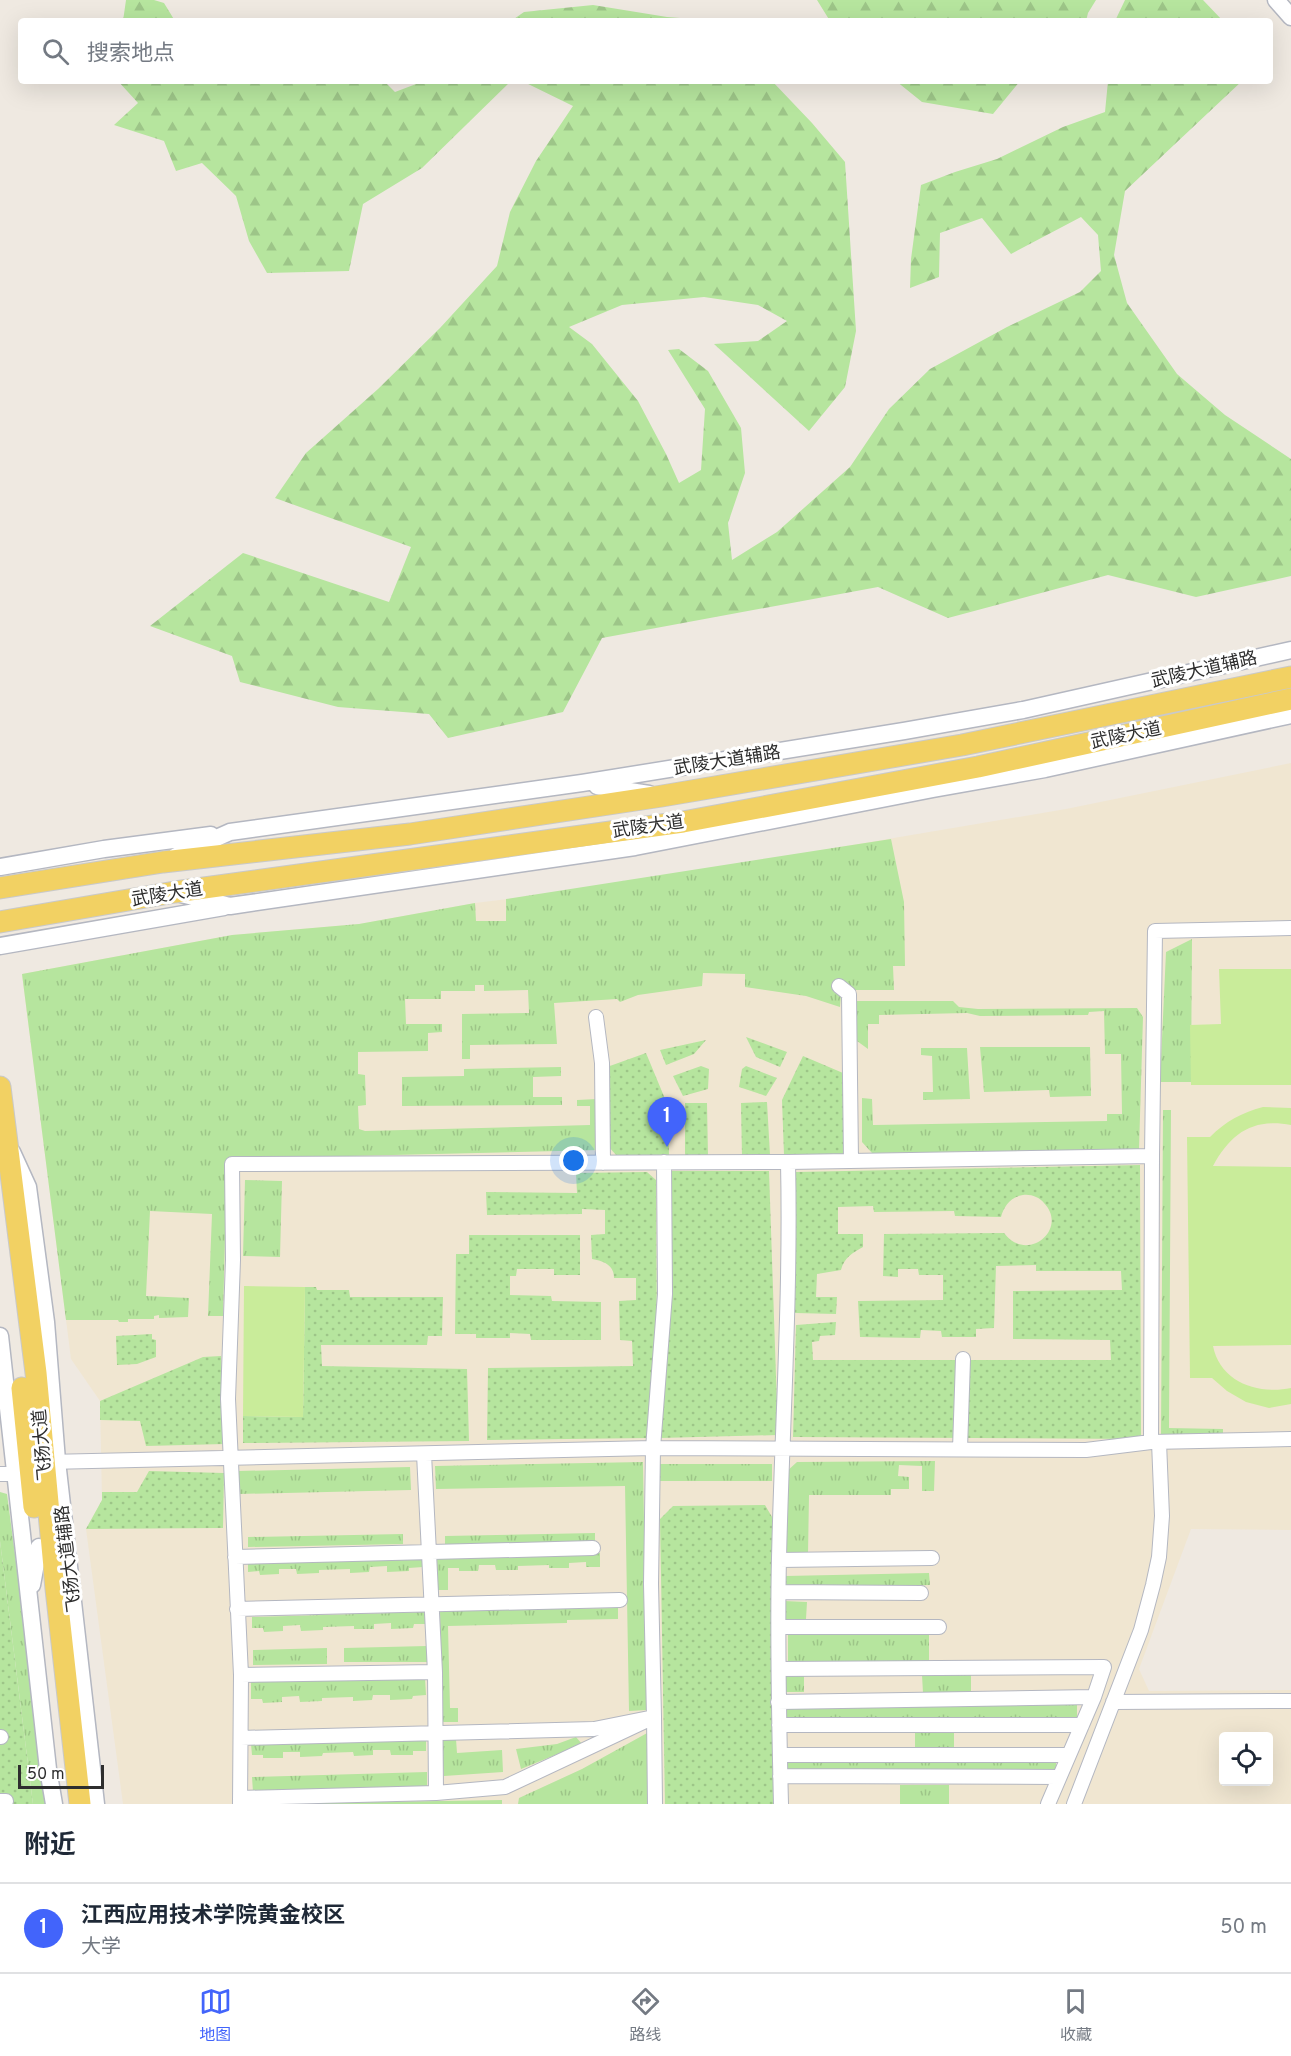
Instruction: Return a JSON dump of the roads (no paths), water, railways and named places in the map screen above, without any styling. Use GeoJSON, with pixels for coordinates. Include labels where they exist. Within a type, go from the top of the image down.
{"type":"FeatureCollection","features":[{"type":"Feature","properties":{"kind":"main road","name":"武陵大道"},"geometry":{"type":"LineString","coordinates":[[0,888],[163,862],[410,834],[662,796],[962,745],[1291,676]]}},
{"type":"Feature","properties":{"kind":"main road","name":"武陵大道"},"geometry":{"type":"LineString","coordinates":[[0,922],[175,892],[683,822],[978,767],[1291,699]]}},
{"type":"Feature","properties":{"kind":"main road","name":"飞扬大道"},"geometry":{"type":"LineString","coordinates":[[0,1087],[36,1373],[29,1468],[56,1589],[80,1804]]}},
{"type":"Feature","properties":{"kind":"main road","name":"飞扬大道"},"geometry":{"type":"LineString","coordinates":[[0,1197],[69,1804]]}},
{"type":"Feature","properties":{"kind":"street"},"geometry":{"type":"LineString","coordinates":[[1276,0],[1291,17]]}},
{"type":"Feature","properties":{"kind":"street","name":"武陵大道辅路"},"geometry":{"type":"LineString","coordinates":[[163,862],[230,832],[582,783],[904,731],[1023,710],[1291,650]]}},
{"type":"Feature","properties":{"kind":"street"},"geometry":{"type":"LineString","coordinates":[[962,745],[1023,710]]}},
{"type":"Feature","properties":{"kind":"street"},"geometry":{"type":"LineString","coordinates":[[0,946],[230,906],[635,847],[1045,769],[1291,715]]}},
{"type":"Feature","properties":{"kind":"street"},"geometry":{"type":"LineString","coordinates":[[978,767],[1045,769]]}},
{"type":"Feature","properties":{"kind":"street"},"geometry":{"type":"LineString","coordinates":[[582,783],[662,796]]}},
{"type":"Feature","properties":{"kind":"street"},"geometry":{"type":"LineString","coordinates":[[635,847],[683,822]]}},
{"type":"Feature","properties":{"kind":"street"},"geometry":{"type":"LineString","coordinates":[[0,867],[104,849],[230,832]]}},
{"type":"Feature","properties":{"kind":"street"},"geometry":{"type":"LineString","coordinates":[[175,892],[230,906]]}},
{"type":"Feature","properties":{"kind":"street"},"geometry":{"type":"LineString","coordinates":[[1074,1804],[1141,1630],[1159,1557],[1162,1516],[1155,1442],[1152,1156],[1155,931],[1291,928]]}},
{"type":"Feature","properties":{"kind":"street"},"geometry":{"type":"LineString","coordinates":[[839,986],[849,994],[852,1161]]}},
{"type":"Feature","properties":{"kind":"street"},"geometry":{"type":"LineString","coordinates":[[596,1017],[602,1063],[603,1162]]}},
{"type":"Feature","properties":{"kind":"street","name":"飞扬大道辅路"},"geometry":{"type":"LineString","coordinates":[[6,1140],[28,1187],[46,1322],[29,1468],[29,1603],[54,1804]]}},
{"type":"Feature","properties":{"kind":"street"},"geometry":{"type":"LineString","coordinates":[[654,1718],[505,1787],[436,1793],[240,1801],[241,1675],[228,1399],[233,1260],[232,1164],[788,1162],[1152,1156]]}},
{"type":"Feature","properties":{"kind":"street"},"geometry":{"type":"LineString","coordinates":[[655,1804],[651,1584],[653,1448],[665,1294],[664,1162]]}},
{"type":"Feature","properties":{"kind":"street"},"geometry":{"type":"LineString","coordinates":[[781,1804],[778,1702],[779,1560],[790,1242],[788,1162]]}},
{"type":"Feature","properties":{"kind":"street"},"geometry":{"type":"LineString","coordinates":[[36,1373],[46,1322]]}},
{"type":"Feature","properties":{"kind":"street","name":"飞扬大道辅路"},"geometry":{"type":"LineString","coordinates":[[0,1336],[29,1468],[76,1632],[96,1804]]}},
{"type":"Feature","properties":{"kind":"street"},"geometry":{"type":"LineString","coordinates":[[960,1449],[963,1359]]}},
{"type":"Feature","properties":{"kind":"street"},"geometry":{"type":"LineString","coordinates":[[29,1468],[231,1456],[653,1448],[1086,1450],[1155,1442],[1291,1439]]}},
{"type":"Feature","properties":{"kind":"street"},"geometry":{"type":"LineString","coordinates":[[424,1454],[435,1672],[436,1793]]}},
{"type":"Feature","properties":{"kind":"street"},"geometry":{"type":"LineString","coordinates":[[29,1603],[39,1547]]}},
{"type":"Feature","properties":{"kind":"street"},"geometry":{"type":"LineString","coordinates":[[235,1557],[593,1548]]}},
{"type":"Feature","properties":{"kind":"street"},"geometry":{"type":"LineString","coordinates":[[779,1560],[932,1558]]}},
{"type":"Feature","properties":{"kind":"street"},"geometry":{"type":"LineString","coordinates":[[56,1589],[76,1632]]}},
{"type":"Feature","properties":{"kind":"street"},"geometry":{"type":"LineString","coordinates":[[779,1592],[921,1593]]}},
{"type":"Feature","properties":{"kind":"street"},"geometry":{"type":"LineString","coordinates":[[237,1609],[620,1600]]}},
{"type":"Feature","properties":{"kind":"street"},"geometry":{"type":"LineString","coordinates":[[779,1627],[939,1627]]}},
{"type":"Feature","properties":{"kind":"street"},"geometry":{"type":"LineString","coordinates":[[779,1669],[1104,1668],[1095,1697],[1048,1804]]}},
{"type":"Feature","properties":{"kind":"street"},"geometry":{"type":"LineString","coordinates":[[241,1675],[435,1672]]}},
{"type":"Feature","properties":{"kind":"street"},"geometry":{"type":"LineString","coordinates":[[778,1702],[1095,1697]]}},
{"type":"Feature","properties":{"kind":"street"},"geometry":{"type":"LineString","coordinates":[[1113,1702],[1291,1701]]}},
{"type":"Feature","properties":{"kind":"street"},"geometry":{"type":"LineString","coordinates":[[241,1738],[594,1729],[654,1718]]}},
{"type":"Feature","properties":{"kind":"street"},"geometry":{"type":"LineString","coordinates":[[779,1725],[1082,1725]]}},
{"type":"Feature","properties":{"kind":"street"},"geometry":{"type":"LineString","coordinates":[[780,1755],[1068,1755]]}},
{"type":"Feature","properties":{"kind":"street"},"geometry":{"type":"LineString","coordinates":[[780,1776],[1059,1777]]}},
{"type":"Feature","properties":{"kind":"place","name":"江西应用技术学院黄金校区"},"geometry":{"type":"Point","coordinates":[667,1147]}}]}
